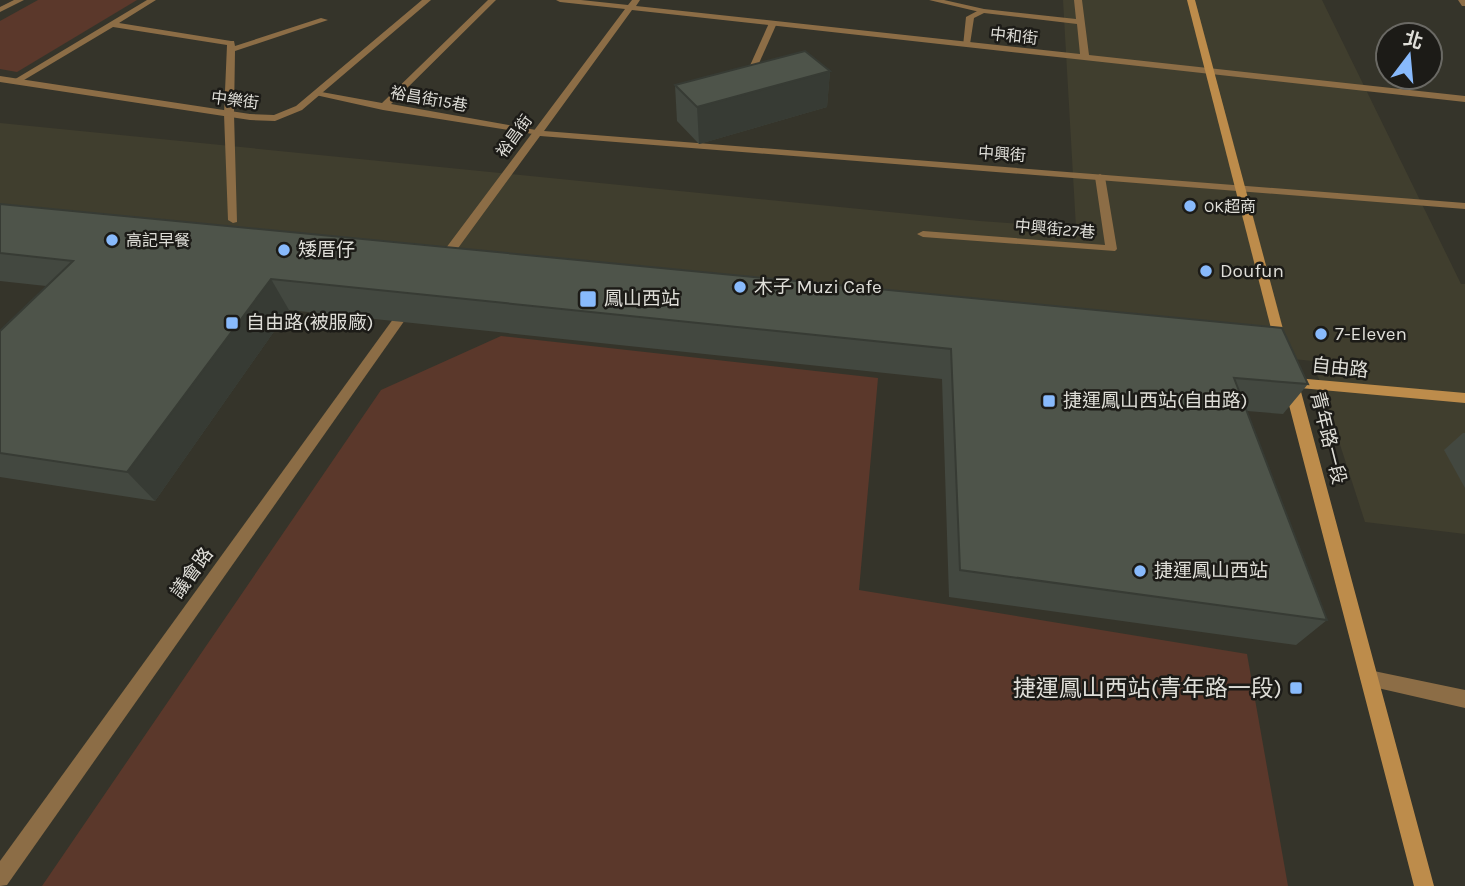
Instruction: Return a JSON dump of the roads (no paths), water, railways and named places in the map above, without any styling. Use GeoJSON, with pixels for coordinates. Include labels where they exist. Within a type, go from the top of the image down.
{"type":"FeatureCollection","features":[{"type":"Feature","properties":{"kind":"street"},"geometry":{"type":"LineString","coordinates":[[0,10],[20,0]]}},
{"type":"Feature","properties":{"kind":"street"},"geometry":{"type":"LineString","coordinates":[[16,81],[152,0]]}},
{"type":"Feature","properties":{"kind":"street","name":"中樂街"},"geometry":{"type":"LineString","coordinates":[[0,79],[229,114],[275,118],[299,108],[427,0]]}},
{"type":"Feature","properties":{"kind":"street"},"geometry":{"type":"LineString","coordinates":[[383,107],[492,0]]}},
{"type":"Feature","properties":{"kind":"street","name":"中和街"},"geometry":{"type":"LineString","coordinates":[[561,0],[634,4],[773,23],[1465,99]]}},
{"type":"Feature","properties":{"kind":"street"},"geometry":{"type":"LineString","coordinates":[[933,0],[984,11],[1081,22]]}},
{"type":"Feature","properties":{"kind":"street"},"geometry":{"type":"LineString","coordinates":[[1078,0],[1085,57]]}},
{"type":"Feature","properties":{"kind":"street","name":"青年路一段"},"geometry":{"type":"LineString","coordinates":[[1191,0],[1424,886]]}},
{"type":"Feature","properties":{"kind":"street","name":"裕昌街"},"geometry":{"type":"LineString","coordinates":[[433,273],[634,4]]}},
{"type":"Feature","properties":{"kind":"street"},"geometry":{"type":"LineString","coordinates":[[966,44],[970,17],[984,11]]}},
{"type":"Feature","properties":{"kind":"street"},"geometry":{"type":"LineString","coordinates":[[110,24],[231,46],[324,20]]}},
{"type":"Feature","properties":{"kind":"street"},"geometry":{"type":"LineString","coordinates":[[743,91],[773,23]]}},
{"type":"Feature","properties":{"kind":"street"},"geometry":{"type":"LineString","coordinates":[[231,46],[229,114],[233,220]]}},
{"type":"Feature","properties":{"kind":"street","name":"裕昌街15巷"},"geometry":{"type":"LineString","coordinates":[[316,94],[536,133]]}},
{"type":"Feature","properties":{"kind":"street","name":"中興街"},"geometry":{"type":"LineString","coordinates":[[536,133],[1465,205]]}},
{"type":"Feature","properties":{"kind":"street","name":"中興街27巷"},"geometry":{"type":"LineString","coordinates":[[923,234],[1111,249],[1100,177]]}},
{"type":"Feature","properties":{"kind":"street","name":"議會路"},"geometry":{"type":"LineString","coordinates":[[0,878],[419,293]]}},
{"type":"Feature","properties":{"kind":"street","name":"自由路"},"geometry":{"type":"LineString","coordinates":[[1287,373],[1465,398]]}},
{"type":"Feature","properties":{"kind":"street"},"geometry":{"type":"LineString","coordinates":[[1369,678],[1465,699]]}},
{"type":"Feature","properties":{"kind":"place","name":"OK超商"},"geometry":{"type":"Point","coordinates":[1190,206]}},
{"type":"Feature","properties":{"kind":"place","name":"高記早餐"},"geometry":{"type":"Point","coordinates":[112,240]}},
{"type":"Feature","properties":{"kind":"place","name":"矮厝仔"},"geometry":{"type":"Point","coordinates":[284,250]}},
{"type":"Feature","properties":{"kind":"place","name":"Doufun"},"geometry":{"type":"Point","coordinates":[1206,271]}},
{"type":"Feature","properties":{"kind":"place","name":"木子 Muzi Cafe"},"geometry":{"type":"Point","coordinates":[740,287]}},
{"type":"Feature","properties":{"kind":"place","name":"鳳山西站"},"geometry":{"type":"Point","coordinates":[588,299]}},
{"type":"Feature","properties":{"kind":"place","name":"自由路(被服廠)"},"geometry":{"type":"Point","coordinates":[232,323]}},
{"type":"Feature","properties":{"kind":"place","name":"7-Eleven"},"geometry":{"type":"Point","coordinates":[1321,334]}},
{"type":"Feature","properties":{"kind":"place","name":"捷運鳳山西站(自由路)"},"geometry":{"type":"Point","coordinates":[1049,401]}},
{"type":"Feature","properties":{"kind":"place","name":"捷運鳳山西站"},"geometry":{"type":"Point","coordinates":[1140,571]}},
{"type":"Feature","properties":{"kind":"place","name":"捷運鳳山西站(青年路一段)"},"geometry":{"type":"Point","coordinates":[1296,688]}}]}
